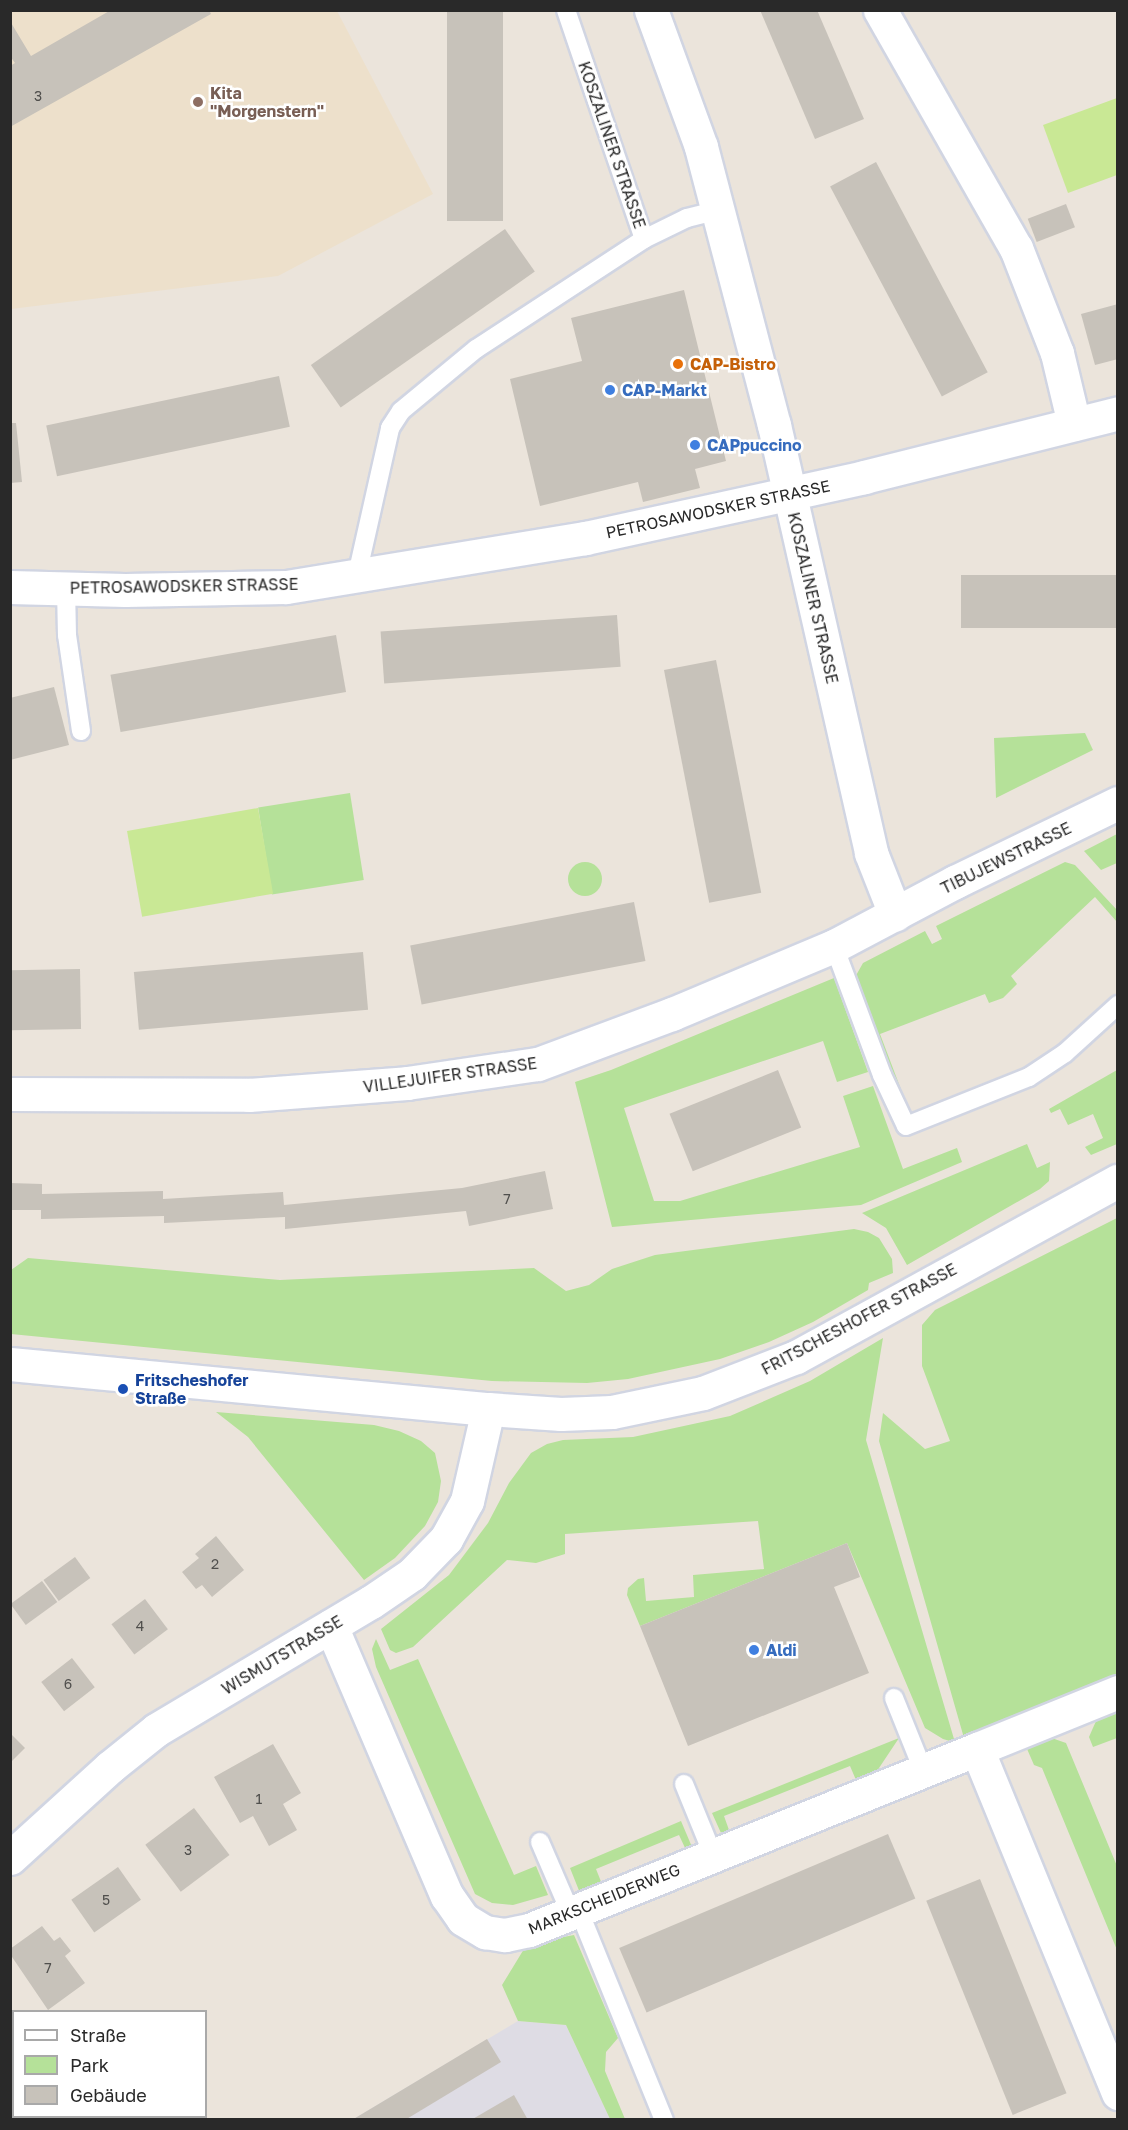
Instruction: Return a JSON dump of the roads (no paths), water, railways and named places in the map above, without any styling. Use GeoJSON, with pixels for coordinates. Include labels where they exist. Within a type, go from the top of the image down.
{"type":"FeatureCollection","features":[{"type":"Feature","properties":{"kind":"street","name":"KOSZALINER STRASSE"},"geometry":{"type":"LineString","coordinates":[[651,10],[701,147],[789,494],[871,853],[896,914]]}},
{"type":"Feature","properties":{"kind":"street"},"geometry":{"type":"LineString","coordinates":[[880,10],[1016,248],[1057,353],[1074,424]]}},
{"type":"Feature","properties":{"kind":"street","name":"PETROSAWODSKER STRASSE"},"geometry":{"type":"LineString","coordinates":[[10,587],[286,587],[585,538],[789,494],[1118,413]]}},
{"type":"Feature","properties":{"kind":"street","name":"TIBUJEWSTRASSE"},"geometry":{"type":"LineString","coordinates":[[896,914],[1118,803]]}},
{"type":"Feature","properties":{"kind":"street","name":"VILLEJUIFER STRASSE"},"geometry":{"type":"LineString","coordinates":[[10,1094],[249,1095],[407,1083],[538,1064],[672,1014],[834,946],[896,914]]}},
{"type":"Feature","properties":{"kind":"street","name":"FRITSCHESHOFER STRASSE"},"geometry":{"type":"LineString","coordinates":[[10,1364],[488,1409],[561,1414],[612,1412],[703,1394],[796,1357],[1118,1181]]}},
{"type":"Feature","properties":{"kind":"street","name":"WISMUTSTRASSE"},"geometry":{"type":"LineString","coordinates":[[10,1858],[110,1767],[156,1730],[331,1626],[412,1574],[446,1539],[467,1501],[488,1409]]}},
{"type":"Feature","properties":{"kind":"street","name":"MARKSCHEIDERWEG"},"geometry":{"type":"LineString","coordinates":[[331,1626],[447,1896],[463,1919],[485,1932],[506,1935],[529,1930],[575,1913],[1118,1692]]}},
{"type":"Feature","properties":{"kind":"street"},"geometry":{"type":"LineString","coordinates":[[977,1749],[1108,2041],[1118,2093]]}},
{"type":"Feature","properties":{"kind":"lane","name":"KOSZALINER STRASSE"},"geometry":{"type":"LineString","coordinates":[[566,10],[644,239],[687,218],[718,210]]}},
{"type":"Feature","properties":{"kind":"lane"},"geometry":{"type":"LineString","coordinates":[[357,575],[390,428],[401,411],[476,350],[644,239]]}},
{"type":"Feature","properties":{"kind":"lane"},"geometry":{"type":"LineString","coordinates":[[66,588],[67,635],[81,731]]}},
{"type":"Feature","properties":{"kind":"lane"},"geometry":{"type":"LineString","coordinates":[[834,946],[882,1075],[906,1126],[1029,1077],[1065,1053],[1118,1005]]}},
{"type":"Feature","properties":{"kind":"lane"},"geometry":{"type":"LineString","coordinates":[[894,1698],[923,1770]]}},
{"type":"Feature","properties":{"kind":"lane"},"geometry":{"type":"LineString","coordinates":[[684,1784],[713,1855]]}},
{"type":"Feature","properties":{"kind":"lane"},"geometry":{"type":"LineString","coordinates":[[540,1842],[575,1913],[664,2120]]}},
{"type":"Feature","properties":{"kind":"place","name":"Kita \"Morgenstern\""},"geometry":{"type":"Point","coordinates":[198,102]}},
{"type":"Feature","properties":{"kind":"place","name":"CAP-Bistro"},"geometry":{"type":"Point","coordinates":[678,364]}},
{"type":"Feature","properties":{"kind":"place","name":"CAP-Markt"},"geometry":{"type":"Point","coordinates":[610,390]}},
{"type":"Feature","properties":{"kind":"place","name":"CAPpuccino"},"geometry":{"type":"Point","coordinates":[695,445]}},
{"type":"Feature","properties":{"kind":"place","name":"Fritscheshofer Straße"},"geometry":{"type":"Point","coordinates":[123,1389]}},
{"type":"Feature","properties":{"kind":"place","name":"Aldi"},"geometry":{"type":"Point","coordinates":[754,1650]}}]}
